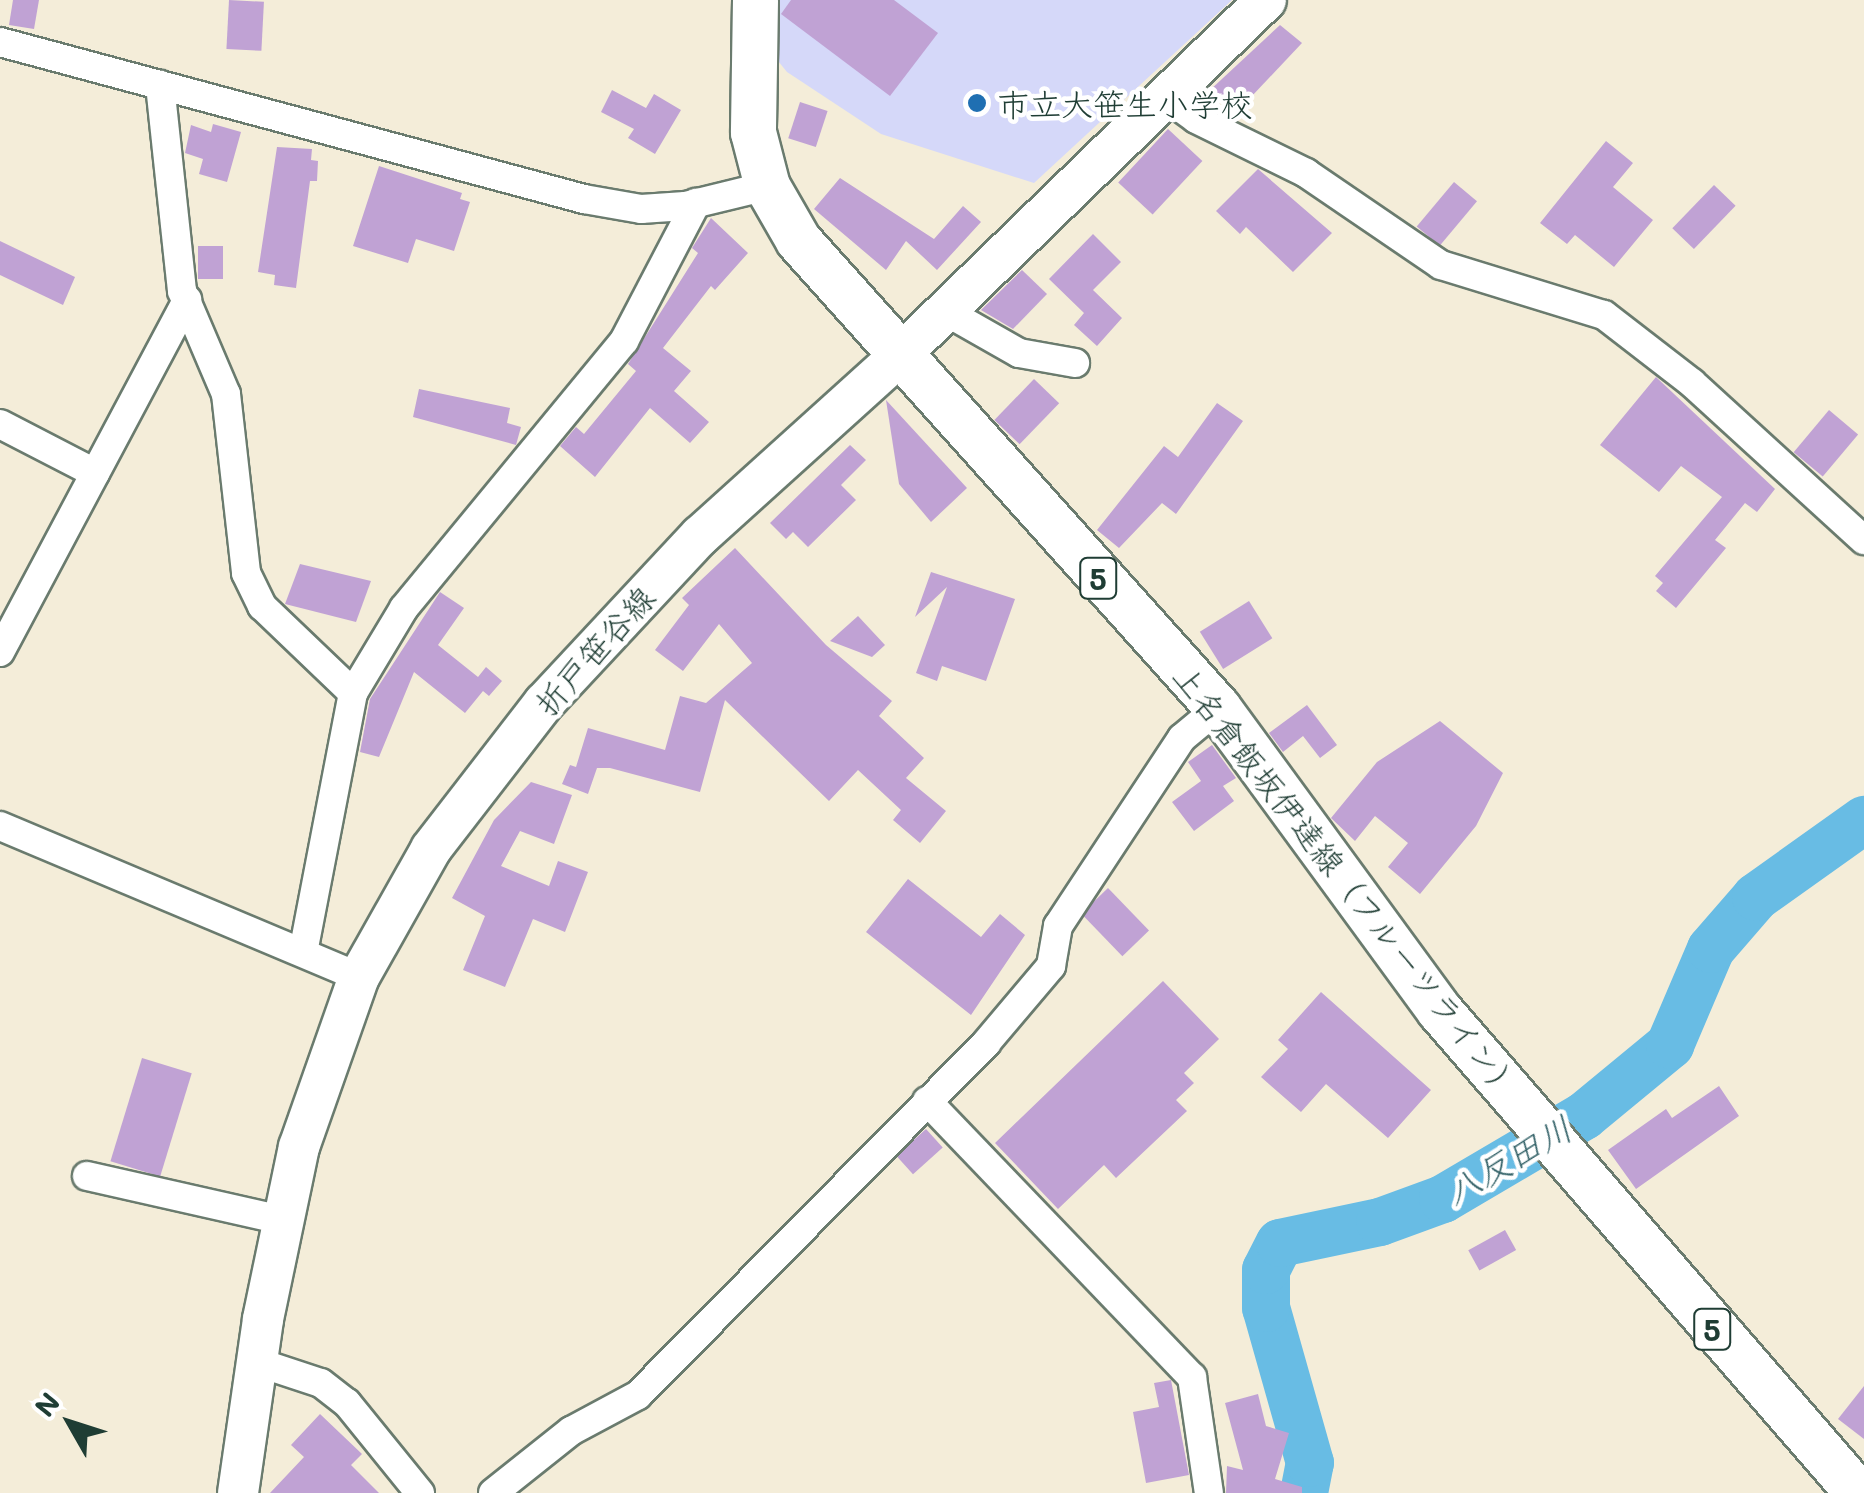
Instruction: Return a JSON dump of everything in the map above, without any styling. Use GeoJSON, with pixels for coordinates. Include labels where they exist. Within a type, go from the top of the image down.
{"type":"FeatureCollection","features":[{"type":"Feature","properties":{"kind":"main road","name":"上名倉飯坂伊達線（フルーツライン）"},"geometry":{"type":"LineString","coordinates":[[755,0],[750,91],[767,186],[798,240],[1218,708],[1440,1010],[1858,1493]]}},
{"type":"Feature","properties":{"kind":"main road","name":"折戸笹谷線"},"geometry":{"type":"LineString","coordinates":[[238,1493],[282,1220],[299,1148],[359,976],[431,849],[544,703],[700,536],[899,356],[1266,0]]}},
{"type":"Feature","properties":{"kind":"street"},"geometry":{"type":"LineString","coordinates":[[0,42],[584,198],[641,208],[696,204],[767,186]]}},
{"type":"Feature","properties":{"kind":"street"},"geometry":{"type":"LineString","coordinates":[[160,85],[186,300],[226,394],[252,592],[353,693]]}},
{"type":"Feature","properties":{"kind":"street"},"geometry":{"type":"LineString","coordinates":[[1166,97],[1196,120],[1306,173],[1441,265],[1604,316],[1704,394],[1864,540]]}},
{"type":"Feature","properties":{"kind":"street"},"geometry":{"type":"LineString","coordinates":[[304,948],[353,693],[404,608],[624,342],[696,204]]}},
{"type":"Feature","properties":{"kind":"street"},"geometry":{"type":"LineString","coordinates":[[0,652],[186,300]]}},
{"type":"Feature","properties":{"kind":"street"},"geometry":{"type":"LineString","coordinates":[[945,311],[1019,353],[1075,363]]}},
{"type":"Feature","properties":{"kind":"street"},"geometry":{"type":"LineString","coordinates":[[0,424],[95,472]]}},
{"type":"Feature","properties":{"kind":"street"},"geometry":{"type":"LineString","coordinates":[[493,1493],[571,1430],[638,1395],[927,1101],[1050,966],[1058,926],[1123,823],[1182,738],[1218,708]]}},
{"type":"Feature","properties":{"kind":"street"},"geometry":{"type":"LineString","coordinates":[[0,826],[304,948],[359,976]]}},
{"type":"Feature","properties":{"kind":"street"},"geometry":{"type":"LineString","coordinates":[[927,1101],[1192,1377],[1209,1493]]}},
{"type":"Feature","properties":{"kind":"street"},"geometry":{"type":"LineString","coordinates":[[86,1176],[282,1220]]}},
{"type":"Feature","properties":{"kind":"street"},"geometry":{"type":"LineString","coordinates":[[257,1362],[321,1383],[347,1404],[420,1493]]}},
{"type":"Feature","properties":{"kind":"shaded area","name":"市立大笹生小学校"},"geometry":{"type":"Polygon","coordinates":[[[775,0],[1232,0],[1034,183],[881,134],[787,72],[774,56],[775,0]]]}},
{"type":"Feature","properties":{"kind":"building"},"geometry":{"type":"Polygon","coordinates":[[[13,0],[39,0],[34,29],[9,25],[13,0]]]}},
{"type":"Feature","properties":{"kind":"building"},"geometry":{"type":"Polygon","coordinates":[[[229,0],[264,2],[261,51],[226,49],[229,0]]]}},
{"type":"Feature","properties":{"kind":"building"},"geometry":{"type":"Polygon","coordinates":[[[791,0],[894,0],[938,33],[890,96],[781,14],[791,0]]]}},
{"type":"Feature","properties":{"kind":"building"},"geometry":{"type":"Polygon","coordinates":[[[1280,25],[1302,43],[1235,114],[1209,91],[1280,25]]]}},
{"type":"Feature","properties":{"kind":"building"},"geometry":{"type":"Polygon","coordinates":[[[612,90],[646,108],[654,94],[681,110],[655,154],[628,138],[634,129],[601,112],[612,90]]]}},
{"type":"Feature","properties":{"kind":"building"},"geometry":{"type":"Polygon","coordinates":[[[800,102],[828,111],[816,147],[788,138],[800,102]]]}},
{"type":"Feature","properties":{"kind":"building"},"geometry":{"type":"Polygon","coordinates":[[[213,124],[241,132],[227,182],[199,174],[203,159],[185,153],[191,125],[211,132],[213,124]]]}},
{"type":"Feature","properties":{"kind":"building"},"geometry":{"type":"Polygon","coordinates":[[[1168,129],[1202,161],[1153,214],[1118,182],[1168,129]]]}},
{"type":"Feature","properties":{"kind":"building"},"geometry":{"type":"Polygon","coordinates":[[[1606,141],[1633,163],[1613,187],[1653,220],[1614,267],[1575,235],[1567,244],[1540,223],[1606,141]]]}},
{"type":"Feature","properties":{"kind":"building"},"geometry":{"type":"Polygon","coordinates":[[[277,147],[312,149],[311,160],[318,161],[317,181],[310,181],[296,288],[274,285],[275,275],[258,272],[277,147]]]}},
{"type":"Feature","properties":{"kind":"building"},"geometry":{"type":"Polygon","coordinates":[[[379,166],[462,193],[460,199],[470,202],[454,251],[416,239],[408,263],[353,246],[379,166]]]}},
{"type":"Feature","properties":{"kind":"building"},"geometry":{"type":"Polygon","coordinates":[[[1258,169],[1332,233],[1293,272],[1246,227],[1240,234],[1216,211],[1258,169]]]}},
{"type":"Feature","properties":{"kind":"building"},"geometry":{"type":"Polygon","coordinates":[[[840,178],[934,239],[963,206],[981,222],[937,270],[906,241],[886,270],[814,209],[840,178]]]}},
{"type":"Feature","properties":{"kind":"building"},"geometry":{"type":"Polygon","coordinates":[[[1454,182],[1477,201],[1440,246],[1417,226],[1454,182]]]}},
{"type":"Feature","properties":{"kind":"building"},"geometry":{"type":"Polygon","coordinates":[[[1714,185],[1736,206],[1694,249],[1672,228],[1714,185]]]}},
{"type":"Feature","properties":{"kind":"building"},"geometry":{"type":"Polygon","coordinates":[[[711,218],[748,253],[715,290],[711,286],[663,348],[691,371],[674,391],[709,422],[690,443],[650,408],[595,477],[560,446],[576,427],[584,434],[636,371],[628,364],[698,253],[692,248],[711,218]]]}},
{"type":"Feature","properties":{"kind":"building"},"geometry":{"type":"Polygon","coordinates":[[[1093,234],[1121,262],[1093,290],[1122,318],[1097,346],[1074,325],[1084,313],[1049,279],[1093,234]]]}},
{"type":"Feature","properties":{"kind":"building"},"geometry":{"type":"Polygon","coordinates":[[[0,241],[75,277],[63,305],[0,275],[0,241]]]}},
{"type":"Feature","properties":{"kind":"building"},"geometry":{"type":"Polygon","coordinates":[[[198,246],[223,246],[223,279],[198,279],[198,246]]]}},
{"type":"Feature","properties":{"kind":"building"},"geometry":{"type":"Polygon","coordinates":[[[1022,270],[1047,294],[1013,329],[981,310],[1022,270]]]}},
{"type":"Feature","properties":{"kind":"building"},"geometry":{"type":"Polygon","coordinates":[[[1656,377],[1775,489],[1757,512],[1745,503],[1715,540],[1726,548],[1676,608],[1656,591],[1663,583],[1655,576],[1722,497],[1681,466],[1659,492],[1600,445],[1656,377]]]}},
{"type":"Feature","properties":{"kind":"building"},"geometry":{"type":"Polygon","coordinates":[[[1034,379],[1059,403],[1020,444],[994,420],[1034,379]]]}},
{"type":"Feature","properties":{"kind":"building"},"geometry":{"type":"Polygon","coordinates":[[[419,389],[510,408],[507,423],[521,427],[516,445],[413,417],[419,389]]]}},
{"type":"Feature","properties":{"kind":"building"},"geometry":{"type":"Polygon","coordinates":[[[886,400],[967,488],[931,522],[899,484],[886,400]]]}},
{"type":"Feature","properties":{"kind":"building"},"geometry":{"type":"Polygon","coordinates":[[[1217,403],[1243,421],[1176,514],[1162,503],[1119,548],[1097,530],[1164,446],[1178,457],[1217,403]]]}},
{"type":"Feature","properties":{"kind":"building"},"geometry":{"type":"Polygon","coordinates":[[[1829,410],[1858,434],[1823,477],[1794,452],[1829,410]]]}},
{"type":"Feature","properties":{"kind":"building"},"geometry":{"type":"Polygon","coordinates":[[[850,445],[866,460],[841,485],[856,500],[808,547],[793,532],[786,539],[770,523],[850,445]]]}},
{"type":"Feature","properties":{"kind":"building"},"geometry":{"type":"Polygon","coordinates":[[[735,548],[826,645],[892,701],[879,716],[924,758],[906,778],[946,811],[920,843],[893,820],[901,810],[858,770],[829,801],[725,700],[700,792],[610,768],[597,768],[588,794],[562,784],[570,765],[576,767],[588,728],[665,750],[680,696],[706,703],[752,663],[719,624],[683,671],[655,650],[689,605],[682,598],[735,548]]]}},
{"type":"Feature","properties":{"kind":"building"},"geometry":{"type":"Polygon","coordinates":[[[300,564],[371,581],[356,622],[285,604],[300,564]]]}},
{"type":"Feature","properties":{"kind":"building"},"geometry":{"type":"Polygon","coordinates":[[[931,572],[1015,599],[986,681],[942,666],[937,681],[916,673],[947,587],[915,617],[931,572]]]}},
{"type":"Feature","properties":{"kind":"building"},"geometry":{"type":"Polygon","coordinates":[[[440,592],[464,608],[438,645],[478,677],[486,667],[502,681],[489,696],[483,691],[465,713],[414,672],[379,757],[360,752],[370,699],[440,592]]]}},
{"type":"Feature","properties":{"kind":"building"},"geometry":{"type":"Polygon","coordinates":[[[1249,601],[1272,638],[1223,669],[1200,632],[1249,601]]]}},
{"type":"Feature","properties":{"kind":"building"},"geometry":{"type":"Polygon","coordinates":[[[858,616],[885,645],[872,657],[830,641],[858,616]]]}},
{"type":"Feature","properties":{"kind":"building"},"geometry":{"type":"Polygon","coordinates":[[[1307,705],[1337,745],[1320,758],[1303,736],[1283,752],[1269,733],[1307,705]]]}},
{"type":"Feature","properties":{"kind":"building"},"geometry":{"type":"Polygon","coordinates":[[[1440,721],[1503,773],[1476,826],[1420,894],[1388,867],[1408,843],[1375,816],[1355,841],[1331,818],[1377,762],[1440,721]]]}},
{"type":"Feature","properties":{"kind":"building"},"geometry":{"type":"Polygon","coordinates":[[[1212,745],[1236,778],[1223,786],[1234,801],[1194,831],[1172,802],[1201,781],[1188,762],[1212,745]]]}},
{"type":"Feature","properties":{"kind":"building"},"geometry":{"type":"Polygon","coordinates":[[[531,782],[572,795],[554,844],[520,831],[501,866],[549,886],[558,861],[588,872],[565,932],[533,919],[505,987],[463,970],[485,916],[452,898],[494,820],[531,782]]]}},
{"type":"Feature","properties":{"kind":"building"},"geometry":{"type":"Polygon","coordinates":[[[908,879],[981,937],[1000,914],[1025,935],[971,1015],[866,932],[908,879]]]}},
{"type":"Feature","properties":{"kind":"building"},"geometry":{"type":"Polygon","coordinates":[[[1108,888],[1149,930],[1122,956],[1081,914],[1108,888]]]}},
{"type":"Feature","properties":{"kind":"building"},"geometry":{"type":"Polygon","coordinates":[[[1163,981],[1219,1039],[1184,1073],[1194,1083],[1176,1100],[1187,1111],[1116,1178],[1104,1165],[1058,1209],[995,1143],[1163,981]]]}},
{"type":"Feature","properties":{"kind":"building"},"geometry":{"type":"Polygon","coordinates":[[[1321,992],[1431,1090],[1388,1138],[1326,1084],[1301,1112],[1261,1077],[1288,1049],[1278,1040],[1321,992]]]}},
{"type":"Feature","properties":{"kind":"building"},"geometry":{"type":"Polygon","coordinates":[[[142,1058],[192,1073],[160,1176],[110,1161],[142,1058]]]}},
{"type":"Feature","properties":{"kind":"building"},"geometry":{"type":"Polygon","coordinates":[[[1719,1086],[1739,1116],[1636,1189],[1608,1150],[1666,1109],[1672,1118],[1719,1086]]]}},
{"type":"Feature","properties":{"kind":"building"},"geometry":{"type":"Polygon","coordinates":[[[926,1129],[943,1148],[913,1174],[896,1156],[926,1129]]]}},
{"type":"Feature","properties":{"kind":"building"},"geometry":{"type":"Polygon","coordinates":[[[1505,1230],[1516,1250],[1479,1270],[1468,1250],[1505,1230]]]}},
{"type":"Feature","properties":{"kind":"building"},"geometry":{"type":"Polygon","coordinates":[[[1171,1380],[1189,1475],[1146,1483],[1133,1412],[1159,1407],[1154,1383],[1171,1380]]]}},
{"type":"Feature","properties":{"kind":"building"},"geometry":{"type":"Polygon","coordinates":[[[1864,1386],[1864,1439],[1838,1419],[1864,1386]]]}},
{"type":"Feature","properties":{"kind":"building"},"geometry":{"type":"Polygon","coordinates":[[[1258,1394],[1266,1426],[1289,1433],[1275,1479],[1302,1487],[1302,1493],[1226,1493],[1227,1466],[1243,1470],[1225,1403],[1258,1394]]]}},
{"type":"Feature","properties":{"kind":"building"},"geometry":{"type":"Polygon","coordinates":[[[320,1414],[362,1454],[351,1465],[379,1493],[270,1493],[304,1457],[291,1445],[320,1414]]]}},
{"type":"Feature","properties":{"kind":"waterway","name":"八反田川"},"geometry":{"type":"LineString","coordinates":[[1304,1493],[1310,1463],[1266,1308],[1266,1270],[1280,1243],[1380,1222],[1443,1199],[1584,1116],[1670,1045],[1711,949],[1756,897],[1864,820]]}},
{"type":"Feature","properties":{"kind":"place","name":"市立大笹生小学校"},"geometry":{"type":"Point","coordinates":[977,103]}}]}
